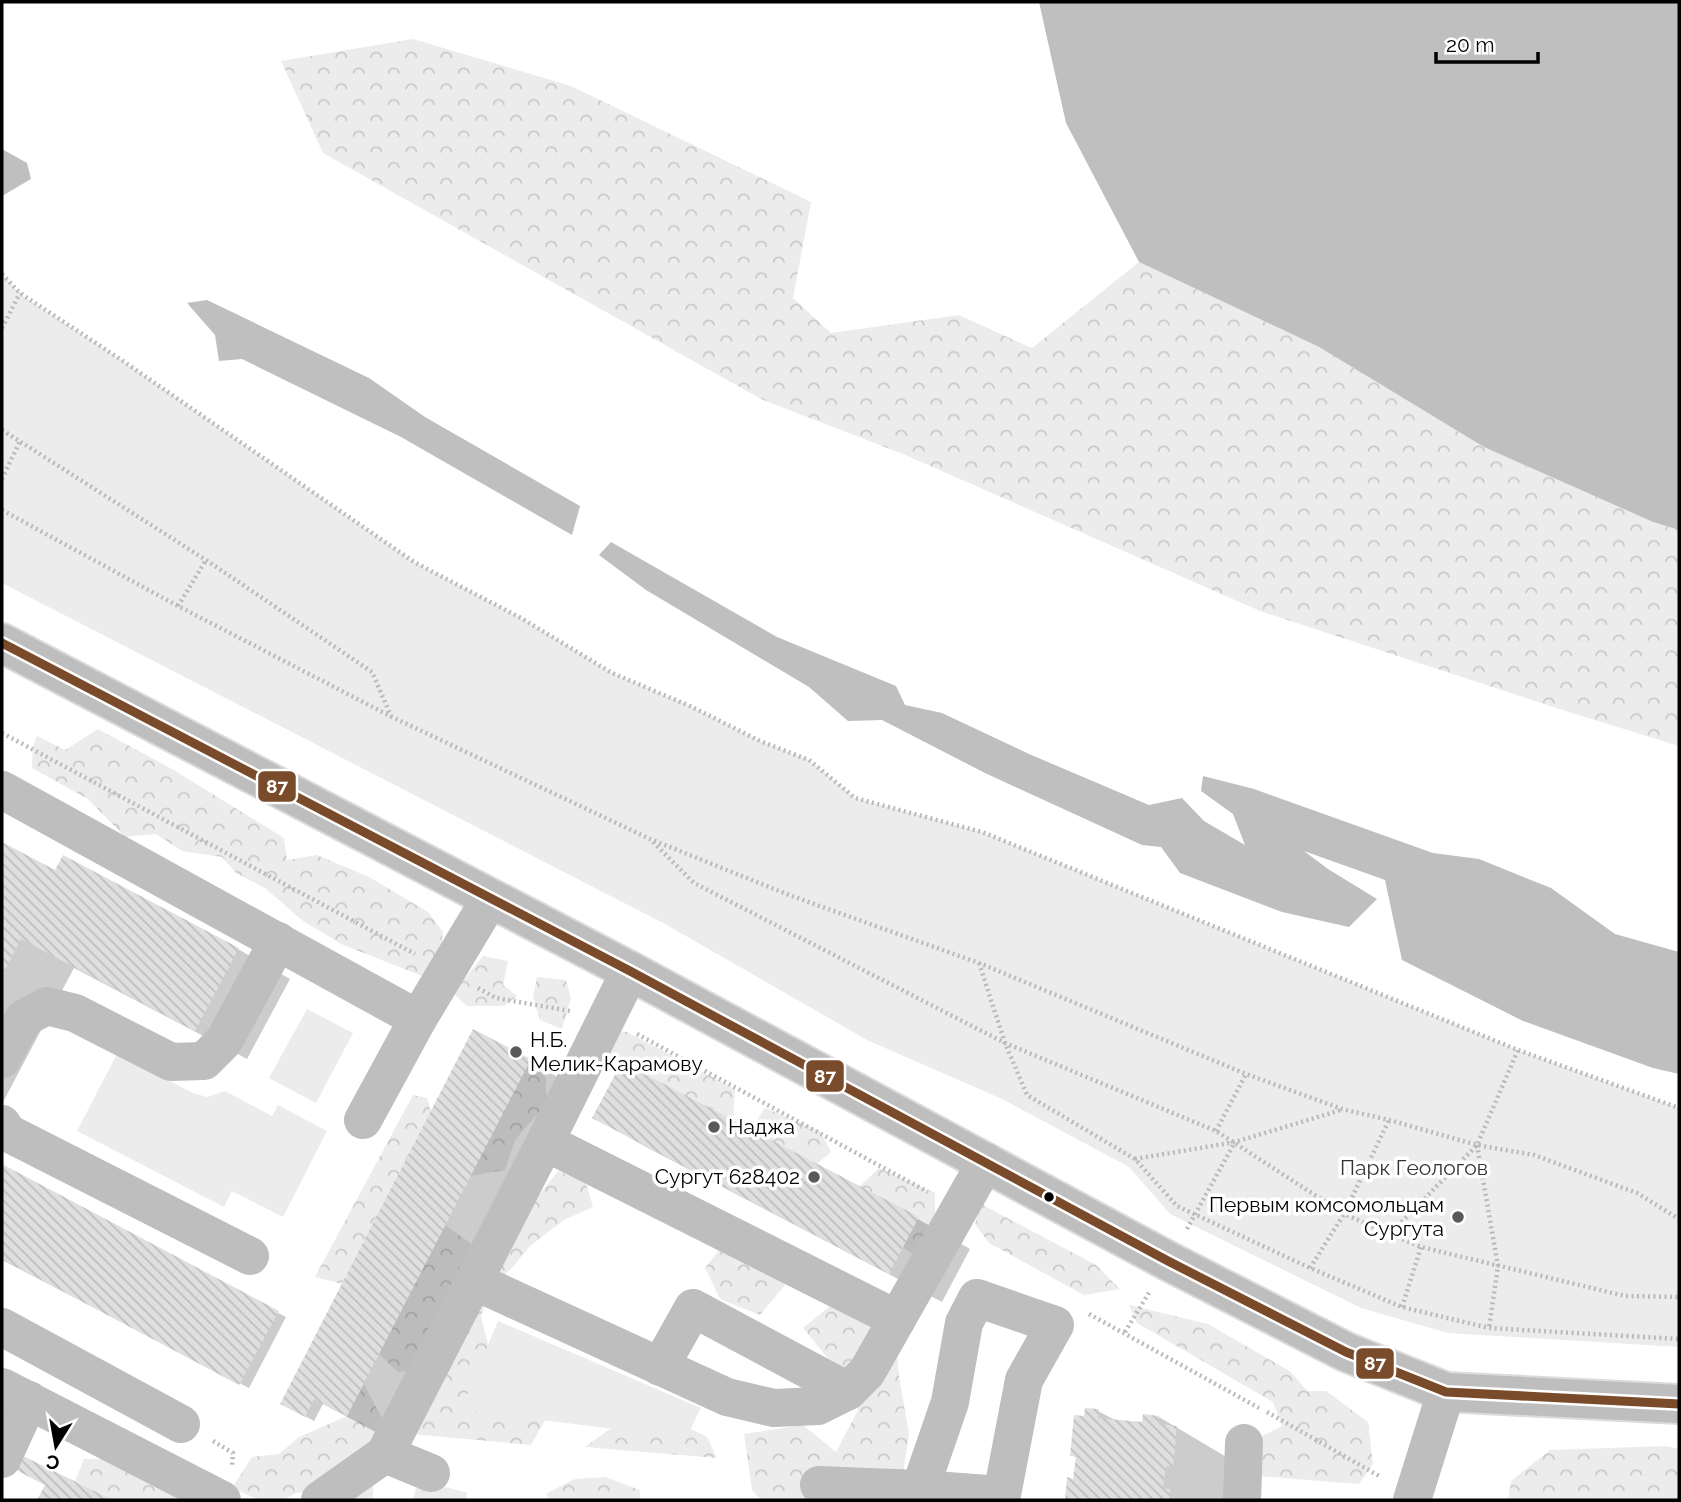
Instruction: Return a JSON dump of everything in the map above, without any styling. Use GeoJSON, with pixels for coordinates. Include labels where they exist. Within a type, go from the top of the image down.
{"type":"FeatureCollection","features":[{"type":"Feature","properties":{"kind":"main road"},"geometry":{"type":"LineString","coordinates":[[2,643],[630,971],[1168,1261],[1346,1352],[1446,1392],[1679,1404]]}},
{"type":"Feature","properties":{"kind":"main road"},"geometry":{"type":"LineString","coordinates":[[2,790],[418,1019]]}},
{"type":"Feature","properties":{"kind":"main road"},"geometry":{"type":"LineString","coordinates":[[363,1121],[418,1019],[490,899]]}},
{"type":"Feature","properties":{"kind":"main road"},"geometry":{"type":"LineString","coordinates":[[2,1059],[24,1018],[47,1006],[75,1013],[171,1062],[204,1061],[224,1041],[278,941]]}},
{"type":"Feature","properties":{"kind":"main road"},"geometry":{"type":"LineString","coordinates":[[320,1500],[385,1454],[630,971]]}},
{"type":"Feature","properties":{"kind":"main road"},"geometry":{"type":"LineString","coordinates":[[2,1124],[9,1133],[250,1256]]}},
{"type":"Feature","properties":{"kind":"main road"},"geometry":{"type":"LineString","coordinates":[[545,1142],[897,1320]]}},
{"type":"Feature","properties":{"kind":"main road"},"geometry":{"type":"LineString","coordinates":[[474,1281],[727,1397],[774,1408],[818,1406],[848,1391],[867,1372],[986,1162]]}},
{"type":"Feature","properties":{"kind":"main road"},"geometry":{"type":"LineString","coordinates":[[819,1485],[922,1494],[1001,1498],[1024,1380],[1055,1325],[977,1298],[964,1323],[950,1402],[922,1494]]}},
{"type":"Feature","properties":{"kind":"main road"},"geometry":{"type":"LineString","coordinates":[[660,1367],[693,1308],[848,1391]]}},
{"type":"Feature","properties":{"kind":"main road"},"geometry":{"type":"LineString","coordinates":[[2,1328],[196,1432]]}},
{"type":"Feature","properties":{"kind":"main road"},"geometry":{"type":"LineString","coordinates":[[1413,1497],[1446,1392]]}},
{"type":"Feature","properties":{"kind":"main road"},"geometry":{"type":"LineString","coordinates":[[2,1459],[15,1393],[222,1500]]}},
{"type":"Feature","properties":{"kind":"main road"},"geometry":{"type":"LineString","coordinates":[[1241,1500],[1244,1443]]}},
{"type":"Feature","properties":{"kind":"main road"},"geometry":{"type":"LineString","coordinates":[[385,1454],[431,1473]]}},
{"type":"Feature","properties":{"kind":"path"},"geometry":{"type":"LineString","coordinates":[[2,274],[20,293],[414,562],[521,618],[612,673],[690,706],[760,741],[809,760],[855,798],[982,832],[1518,1050],[1679,1108]]}},
{"type":"Feature","properties":{"kind":"path"},"geometry":{"type":"LineString","coordinates":[[2,328],[20,293]]}},
{"type":"Feature","properties":{"kind":"path"},"geometry":{"type":"LineString","coordinates":[[2,430],[206,559],[372,672],[392,717]]}},
{"type":"Feature","properties":{"kind":"path"},"geometry":{"type":"LineString","coordinates":[[2,479],[20,441]]}},
{"type":"Feature","properties":{"kind":"path"},"geometry":{"type":"LineString","coordinates":[[2,510],[178,606],[392,717],[650,839],[789,895],[979,964],[1246,1074],[1342,1110],[1389,1120],[1477,1145],[1534,1156],[1637,1193],[1679,1219]]}},
{"type":"Feature","properties":{"kind":"path"},"geometry":{"type":"LineString","coordinates":[[178,606],[206,559]]}},
{"type":"Feature","properties":{"kind":"path"},"geometry":{"type":"LineString","coordinates":[[2,733],[496,998],[606,1017],[960,1209]]}},
{"type":"Feature","properties":{"kind":"path"},"geometry":{"type":"LineString","coordinates":[[650,839],[694,883],[1005,1043],[1216,1131],[1344,1214],[1421,1247],[1625,1296],[1679,1297]]}},
{"type":"Feature","properties":{"kind":"path"},"geometry":{"type":"LineString","coordinates":[[979,964],[1005,1043],[1027,1095],[1135,1159],[1177,1206],[1402,1307],[1489,1328],[1679,1339]]}},
{"type":"Feature","properties":{"kind":"path"},"geometry":{"type":"LineString","coordinates":[[1390,1234],[1477,1145],[1518,1050]]}},
{"type":"Feature","properties":{"kind":"path"},"geometry":{"type":"LineString","coordinates":[[1216,1131],[1246,1074]]}},
{"type":"Feature","properties":{"kind":"path"},"geometry":{"type":"LineString","coordinates":[[1135,1159],[1235,1142],[1342,1110]]}},
{"type":"Feature","properties":{"kind":"path"},"geometry":{"type":"LineString","coordinates":[[1311,1268],[1344,1214],[1389,1120]]}},
{"type":"Feature","properties":{"kind":"path"},"geometry":{"type":"LineString","coordinates":[[1196,1216],[1235,1142]]}},
{"type":"Feature","properties":{"kind":"path"},"geometry":{"type":"LineString","coordinates":[[1477,1145],[1498,1266],[1489,1328]]}},
{"type":"Feature","properties":{"kind":"path"},"geometry":{"type":"LineString","coordinates":[[1402,1307],[1421,1247]]}},
{"type":"Feature","properties":{"kind":"path"},"geometry":{"type":"LineString","coordinates":[[1077,1307],[1413,1497]]}},
{"type":"Feature","properties":{"kind":"path"},"geometry":{"type":"LineString","coordinates":[[196,1432],[228,1449]]}},
{"type":"Feature","properties":{"kind":"green space"},"geometry":{"type":"Polygon","coordinates":[[[413,39],[571,86],[811,202],[793,298],[831,333],[959,315],[1032,348],[1139,262],[1319,347],[1484,447],[1653,522],[1679,530],[1679,746],[1260,611],[903,454],[761,399],[323,153],[281,61],[413,39]]]}},
{"type":"Feature","properties":{"kind":"green space","name":"Парк Геологов"},"geometry":{"type":"Polygon","coordinates":[[[2,274],[20,294],[120,359],[414,562],[521,618],[612,673],[690,706],[760,741],[809,760],[855,798],[982,832],[1518,1050],[1679,1108],[1679,1347],[1448,1333],[1361,1308],[1170,1214],[1129,1167],[1002,1099],[867,1040],[665,924],[2,583],[2,274]]]}},
{"type":"Feature","properties":{"kind":"green space"},"geometry":{"type":"Polygon","coordinates":[[[98,729],[172,769],[284,838],[287,860],[317,855],[369,877],[428,912],[443,932],[439,962],[422,976],[341,944],[303,921],[265,888],[236,873],[222,857],[182,851],[156,834],[125,837],[88,799],[32,768],[33,746],[37,736],[65,750],[98,729]]]}},
{"type":"Feature","properties":{"kind":"green space"},"geometry":{"type":"Polygon","coordinates":[[[483,956],[508,961],[503,985],[517,996],[504,1006],[467,1006],[453,993],[483,956]]]}},
{"type":"Feature","properties":{"kind":"green space"},"geometry":{"type":"Polygon","coordinates":[[[537,977],[566,980],[571,998],[562,1029],[540,1020],[533,997],[537,977]]]}},
{"type":"Feature","properties":{"kind":"green space"},"geometry":{"type":"Polygon","coordinates":[[[307,1009],[353,1033],[316,1103],[269,1078],[307,1009]]]}},
{"type":"Feature","properties":{"kind":"green space"},"geometry":{"type":"Polygon","coordinates":[[[608,1030],[627,1032],[735,1089],[733,1120],[622,1062],[616,1072],[603,1051],[608,1030]]]}},
{"type":"Feature","properties":{"kind":"green space"},"geometry":{"type":"Polygon","coordinates":[[[117,1054],[193,1093],[207,1097],[225,1091],[272,1116],[278,1105],[327,1131],[283,1217],[232,1191],[224,1207],[77,1131],[117,1054]]]}},
{"type":"Feature","properties":{"kind":"green space"},"geometry":{"type":"Polygon","coordinates":[[[531,1059],[546,1078],[546,1104],[515,1140],[505,1170],[470,1176],[531,1059]]]}},
{"type":"Feature","properties":{"kind":"green space"},"geometry":{"type":"Polygon","coordinates":[[[413,1095],[427,1098],[431,1111],[342,1284],[315,1277],[413,1095]]]}},
{"type":"Feature","properties":{"kind":"green space"},"geometry":{"type":"Polygon","coordinates":[[[765,1108],[820,1131],[831,1152],[817,1164],[751,1129],[765,1108]]]}},
{"type":"Feature","properties":{"kind":"green space"},"geometry":{"type":"Polygon","coordinates":[[[879,1168],[935,1193],[935,1222],[917,1258],[903,1247],[860,1186],[879,1168]]]}},
{"type":"Feature","properties":{"kind":"green space"},"geometry":{"type":"Polygon","coordinates":[[[558,1171],[586,1183],[593,1207],[564,1220],[530,1246],[512,1268],[492,1286],[481,1316],[491,1357],[549,1413],[531,1445],[411,1434],[439,1368],[398,1372],[379,1354],[445,1225],[490,1257],[558,1171]]]}},
{"type":"Feature","properties":{"kind":"green space"},"geometry":{"type":"Polygon","coordinates":[[[981,1204],[1096,1265],[1120,1289],[1084,1295],[989,1243],[975,1224],[981,1204]]]}},
{"type":"Feature","properties":{"kind":"green space"},"geometry":{"type":"Polygon","coordinates":[[[724,1244],[768,1258],[785,1285],[760,1315],[720,1299],[705,1268],[724,1244]]]}},
{"type":"Feature","properties":{"kind":"green space"},"geometry":{"type":"Polygon","coordinates":[[[836,1301],[894,1325],[909,1434],[899,1500],[761,1500],[752,1490],[744,1434],[803,1425],[836,1452],[858,1410],[835,1367],[803,1328],[836,1301]]]}},
{"type":"Feature","properties":{"kind":"green space"},"geometry":{"type":"Polygon","coordinates":[[[1129,1305],[1208,1324],[1291,1372],[1307,1391],[1326,1391],[1368,1422],[1373,1464],[1359,1484],[1231,1474],[1252,1441],[1282,1426],[1273,1402],[1137,1323],[1129,1305]]]}},
{"type":"Feature","properties":{"kind":"green space"},"geometry":{"type":"Polygon","coordinates":[[[498,1321],[701,1408],[686,1438],[461,1410],[498,1321]]]}},
{"type":"Feature","properties":{"kind":"green space"},"geometry":{"type":"Polygon","coordinates":[[[364,1384],[385,1424],[373,1480],[373,1500],[317,1500],[315,1491],[296,1493],[283,1500],[259,1500],[232,1488],[252,1457],[279,1454],[299,1437],[347,1416],[364,1384]]]}},
{"type":"Feature","properties":{"kind":"green space"},"geometry":{"type":"Polygon","coordinates":[[[677,1422],[707,1437],[717,1458],[585,1447],[610,1429],[677,1422]]]}},
{"type":"Feature","properties":{"kind":"green space"},"geometry":{"type":"Polygon","coordinates":[[[1666,1446],[1679,1449],[1679,1500],[1508,1500],[1511,1481],[1550,1450],[1666,1446]]]}},
{"type":"Feature","properties":{"kind":"green space"},"geometry":{"type":"Polygon","coordinates":[[[84,1459],[109,1459],[168,1489],[178,1500],[113,1500],[75,1481],[84,1459]]]}},
{"type":"Feature","properties":{"kind":"green space"},"geometry":{"type":"Polygon","coordinates":[[[605,1477],[640,1490],[640,1500],[548,1500],[547,1493],[575,1479],[605,1477]]]}},
{"type":"Feature","properties":{"kind":"green space"},"geometry":{"type":"Polygon","coordinates":[[[446,1487],[467,1493],[466,1500],[413,1500],[416,1488],[446,1487]]]}},
{"type":"Feature","properties":{"kind":"shaded area"},"geometry":{"type":"Polygon","coordinates":[[[1039,2],[1679,2],[1679,530],[1653,522],[1484,447],[1319,347],[1139,262],[1066,123],[1039,2]]]}},
{"type":"Feature","properties":{"kind":"shaded area"},"geometry":{"type":"Polygon","coordinates":[[[2,149],[27,163],[31,179],[2,196],[2,149]]]}},
{"type":"Feature","properties":{"kind":"shaded area"},"geometry":{"type":"Polygon","coordinates":[[[207,300],[369,378],[425,417],[580,506],[572,535],[401,437],[242,359],[219,361],[215,335],[187,303],[207,300]]]}},
{"type":"Feature","properties":{"kind":"shaded area"},"geometry":{"type":"Polygon","coordinates":[[[611,542],[777,637],[896,686],[905,705],[942,713],[1029,754],[1149,805],[1182,798],[1204,821],[1245,845],[1233,814],[1201,791],[1203,776],[1254,789],[1433,853],[1479,859],[1551,888],[1615,934],[1679,952],[1679,1074],[1653,1068],[1523,1021],[1402,960],[1385,880],[1304,851],[1377,899],[1349,927],[1282,912],[1180,873],[1161,847],[1142,845],[985,773],[882,720],[848,721],[809,687],[646,590],[599,555],[611,542]]]}},
{"type":"Feature","properties":{"kind":"building"},"geometry":{"type":"Polygon","coordinates":[[[2,842],[55,870],[63,855],[239,948],[195,1031],[21,939],[2,976],[2,842]]]}},
{"type":"Feature","properties":{"kind":"building"},"geometry":{"type":"Polygon","coordinates":[[[473,1029],[531,1059],[347,1416],[314,1399],[305,1417],[280,1404],[473,1029]]]}},
{"type":"Feature","properties":{"kind":"building"},"geometry":{"type":"Polygon","coordinates":[[[622,1062],[919,1217],[889,1274],[592,1118],[622,1062]]]}},
{"type":"Feature","properties":{"kind":"building"},"geometry":{"type":"Polygon","coordinates":[[[2,1164],[279,1311],[239,1385],[2,1259],[2,1164]]]}},
{"type":"Feature","properties":{"kind":"building"},"geometry":{"type":"Polygon","coordinates":[[[1085,1408],[1099,1409],[1098,1418],[1142,1422],[1143,1414],[1159,1416],[1158,1424],[1177,1426],[1173,1467],[1166,1466],[1163,1488],[1170,1489],[1169,1500],[1065,1500],[1067,1477],[1073,1479],[1076,1456],[1070,1456],[1074,1415],[1084,1416],[1085,1408]]]}},
{"type":"Feature","properties":{"kind":"building"},"geometry":{"type":"Polygon","coordinates":[[[19,1454],[113,1500],[37,1500],[45,1485],[12,1468],[19,1454]]]}},
{"type":"Feature","properties":{"kind":"transit line","name":"87"},"geometry":{"type":"LineString","coordinates":[[2,643],[630,971],[1168,1261],[1346,1352],[1446,1392],[1679,1404]]}},
{"type":"Feature","properties":{"kind":"place","name":"Н.Б. Мелик-Карамову"},"geometry":{"type":"Point","coordinates":[516,1052]}},
{"type":"Feature","properties":{"kind":"place","name":"Наджа"},"geometry":{"type":"Point","coordinates":[714,1127]}},
{"type":"Feature","properties":{"kind":"place","name":"Сургут 628402"},"geometry":{"type":"Point","coordinates":[814,1177]}},
{"type":"Feature","properties":{"kind":"place","name":"Первым комсомольцам Сургута"},"geometry":{"type":"Point","coordinates":[1458,1217]}}]}
